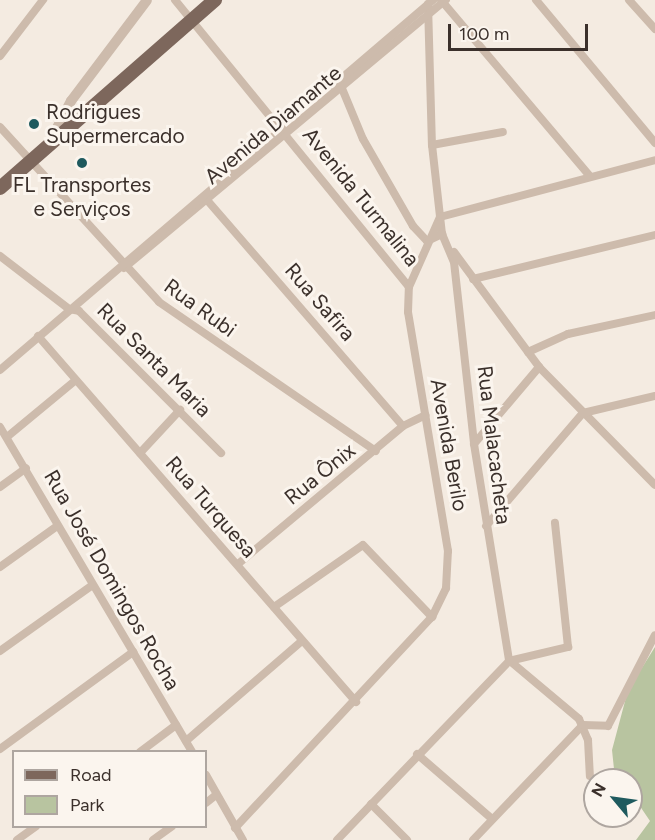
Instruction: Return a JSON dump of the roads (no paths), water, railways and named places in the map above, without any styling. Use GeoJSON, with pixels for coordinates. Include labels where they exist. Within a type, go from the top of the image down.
{"type":"FeatureCollection","features":[{"type":"Feature","properties":{"kind":"main road"},"geometry":{"type":"LineString","coordinates":[[0,188],[214,0]]}},
{"type":"Feature","properties":{"kind":"street"},"geometry":{"type":"LineString","coordinates":[[0,56],[43,0]]}},
{"type":"Feature","properties":{"kind":"street"},"geometry":{"type":"LineString","coordinates":[[48,145],[71,101],[147,0]]}},
{"type":"Feature","properties":{"kind":"street","name":"Avenida Turmalina"},"geometry":{"type":"LineString","coordinates":[[175,0],[194,17],[409,287]]}},
{"type":"Feature","properties":{"kind":"street"},"geometry":{"type":"LineString","coordinates":[[536,0],[655,143]]}},
{"type":"Feature","properties":{"kind":"street"},"geometry":{"type":"LineString","coordinates":[[629,0],[655,29]]}},
{"type":"Feature","properties":{"kind":"street"},"geometry":{"type":"LineString","coordinates":[[443,1],[589,175]]}},
{"type":"Feature","properties":{"kind":"street","name":"Avenida Diamante"},"geometry":{"type":"LineString","coordinates":[[0,370],[69,309],[344,90],[443,1]]}},
{"type":"Feature","properties":{"kind":"street"},"geometry":{"type":"LineString","coordinates":[[430,2],[432,145],[442,234],[539,367],[653,481]]}},
{"type":"Feature","properties":{"kind":"street","name":"Avenida Diamante"},"geometry":{"type":"LineString","coordinates":[[206,199],[283,127],[430,2]]}},
{"type":"Feature","properties":{"kind":"street"},"geometry":{"type":"LineString","coordinates":[[338,80],[381,174],[427,241],[442,234]]}},
{"type":"Feature","properties":{"kind":"street","name":"Rua Rubi"},"geometry":{"type":"LineString","coordinates":[[0,127],[34,159],[124,265],[172,312],[376,451]]}},
{"type":"Feature","properties":{"kind":"street"},"geometry":{"type":"LineString","coordinates":[[432,145],[503,132]]}},
{"type":"Feature","properties":{"kind":"street"},"geometry":{"type":"LineString","coordinates":[[440,217],[589,175],[655,160]]}},
{"type":"Feature","properties":{"kind":"street","name":"Rua Safira"},"geometry":{"type":"LineString","coordinates":[[206,199],[404,426]]}},
{"type":"Feature","properties":{"kind":"street","name":"Avenida Berilo"},"geometry":{"type":"LineString","coordinates":[[235,828],[356,702],[432,617],[446,588],[448,551],[408,312],[409,287],[427,241],[440,217]]}},
{"type":"Feature","properties":{"kind":"street","name":"Rua Malacacheta"},"geometry":{"type":"LineString","coordinates":[[442,234],[454,262],[474,444],[509,661]]}},
{"type":"Feature","properties":{"kind":"street"},"geometry":{"type":"LineString","coordinates":[[473,279],[655,235]]}},
{"type":"Feature","properties":{"kind":"street","name":"Rua Santa Maria"},"geometry":{"type":"LineString","coordinates":[[0,256],[69,309],[79,310],[221,453]]}},
{"type":"Feature","properties":{"kind":"street"},"geometry":{"type":"LineString","coordinates":[[528,352],[568,334],[655,315]]}},
{"type":"Feature","properties":{"kind":"street","name":"Rua Turquesa"},"geometry":{"type":"LineString","coordinates":[[38,336],[356,702]]}},
{"type":"Feature","properties":{"kind":"street"},"geometry":{"type":"LineString","coordinates":[[474,444],[539,367]]}},
{"type":"Feature","properties":{"kind":"street"},"geometry":{"type":"LineString","coordinates":[[7,437],[76,380]]}},
{"type":"Feature","properties":{"kind":"street"},"geometry":{"type":"LineString","coordinates":[[486,526],[584,413],[655,396]]}},
{"type":"Feature","properties":{"kind":"street"},"geometry":{"type":"LineString","coordinates":[[140,453],[180,410]]}},
{"type":"Feature","properties":{"kind":"street","name":"Rua Ônix"},"geometry":{"type":"LineString","coordinates":[[238,564],[404,426],[426,415]]}},
{"type":"Feature","properties":{"kind":"street","name":"Rua José Domingos Rocha"},"geometry":{"type":"LineString","coordinates":[[0,427],[26,468],[91,586],[191,750]]}},
{"type":"Feature","properties":{"kind":"street"},"geometry":{"type":"LineString","coordinates":[[0,487],[26,468]]}},
{"type":"Feature","properties":{"kind":"street"},"geometry":{"type":"LineString","coordinates":[[337,840],[417,754],[509,661],[568,647],[555,523]]}},
{"type":"Feature","properties":{"kind":"street"},"geometry":{"type":"LineString","coordinates":[[0,567],[57,526]]}},
{"type":"Feature","properties":{"kind":"street"},"geometry":{"type":"LineString","coordinates":[[274,607],[363,545],[432,617]]}},
{"type":"Feature","properties":{"kind":"street"},"geometry":{"type":"LineString","coordinates":[[0,651],[91,586]]}},
{"type":"Feature","properties":{"kind":"street"},"geometry":{"type":"LineString","coordinates":[[473,840],[583,725],[609,726],[655,635]]}},
{"type":"Feature","properties":{"kind":"street"},"geometry":{"type":"LineString","coordinates":[[186,741],[302,641]]}},
{"type":"Feature","properties":{"kind":"street"},"geometry":{"type":"LineString","coordinates":[[0,749],[133,652]]}},
{"type":"Feature","properties":{"kind":"street"},"geometry":{"type":"LineString","coordinates":[[509,661],[523,667],[583,725],[589,768]]}},
{"type":"Feature","properties":{"kind":"street"},"geometry":{"type":"LineString","coordinates":[[143,750],[176,725]]}},
{"type":"Feature","properties":{"kind":"street"},"geometry":{"type":"LineString","coordinates":[[417,754],[492,819]]}},
{"type":"Feature","properties":{"kind":"street"},"geometry":{"type":"LineString","coordinates":[[207,778],[243,840]]}},
{"type":"Feature","properties":{"kind":"street"},"geometry":{"type":"LineString","coordinates":[[207,802],[216,795]]}},
{"type":"Feature","properties":{"kind":"street"},"geometry":{"type":"LineString","coordinates":[[371,804],[407,840]]}},
{"type":"Feature","properties":{"kind":"street"},"geometry":{"type":"LineString","coordinates":[[17,840],[33,828]]}},
{"type":"Feature","properties":{"kind":"street"},"geometry":{"type":"LineString","coordinates":[[153,840],[169,828]]}},
{"type":"Feature","properties":{"kind":"place","name":"Rodrigues Supermercado"},"geometry":{"type":"Point","coordinates":[34,124]}},
{"type":"Feature","properties":{"kind":"place","name":"FL Transportes e Serviços"},"geometry":{"type":"Point","coordinates":[82,163]}}]}
